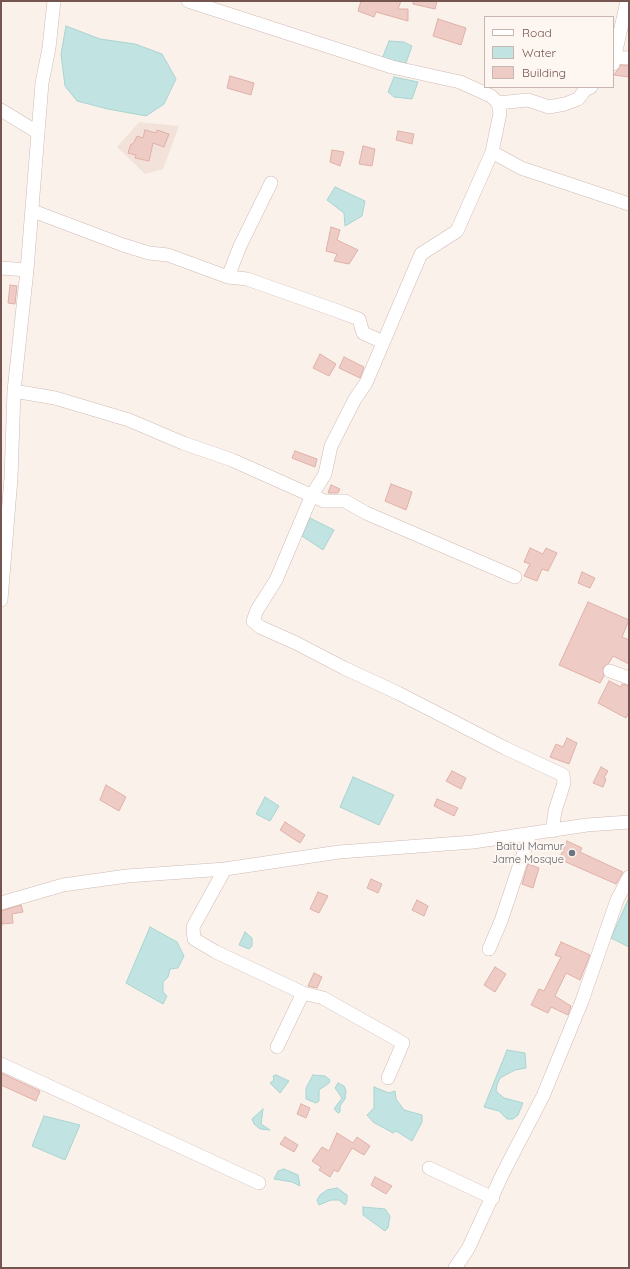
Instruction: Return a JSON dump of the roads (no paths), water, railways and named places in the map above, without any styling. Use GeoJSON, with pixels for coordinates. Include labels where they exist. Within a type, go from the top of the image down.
{"type":"FeatureCollection","features":[{"type":"Feature","properties":{"kind":"street"},"geometry":{"type":"LineString","coordinates":[[1,600],[11,478],[14,391],[27,270],[42,83],[49,48],[54,1]]}},
{"type":"Feature","properties":{"kind":"street"},"geometry":{"type":"LineString","coordinates":[[188,1],[392,67],[460,82],[491,96],[498,103],[500,113],[492,152],[457,231],[421,254],[366,383],[355,399],[331,446],[325,474],[312,495],[276,580],[257,610],[253,621],[260,627],[296,643],[505,748],[563,775],[564,783],[555,811],[552,831]]}},
{"type":"Feature","properties":{"kind":"street"},"geometry":{"type":"LineString","coordinates":[[627,1],[614,61],[629,58]]}},
{"type":"Feature","properties":{"kind":"street"},"geometry":{"type":"LineString","coordinates":[[498,103],[528,100],[549,107],[565,104],[578,99],[585,90],[589,88]]}},
{"type":"Feature","properties":{"kind":"street"},"geometry":{"type":"LineString","coordinates":[[1,110],[38,132]]}},
{"type":"Feature","properties":{"kind":"street"},"geometry":{"type":"LineString","coordinates":[[492,152],[521,168],[629,204]]}},
{"type":"Feature","properties":{"kind":"street"},"geometry":{"type":"LineString","coordinates":[[228,277],[240,246],[271,183]]}},
{"type":"Feature","properties":{"kind":"street"},"geometry":{"type":"LineString","coordinates":[[32,212],[148,254],[168,255],[228,277],[246,279],[271,286],[359,319],[363,333],[384,342]]}},
{"type":"Feature","properties":{"kind":"street"},"geometry":{"type":"LineString","coordinates":[[1,268],[27,270]]}},
{"type":"Feature","properties":{"kind":"street"},"geometry":{"type":"LineString","coordinates":[[14,391],[55,398],[130,420],[184,443],[232,460],[324,501],[345,501],[366,513],[514,577]]}},
{"type":"Feature","properties":{"kind":"street"},"geometry":{"type":"LineString","coordinates":[[610,670],[629,678]]}},
{"type":"Feature","properties":{"kind":"street"},"geometry":{"type":"LineString","coordinates":[[1,903],[63,885],[127,876],[225,869],[340,852],[458,844],[587,825],[629,822]]}},
{"type":"Feature","properties":{"kind":"street"},"geometry":{"type":"LineString","coordinates":[[489,949],[501,921],[530,834]]}},
{"type":"Feature","properties":{"kind":"street"},"geometry":{"type":"LineString","coordinates":[[225,869],[193,927],[194,939],[216,952],[303,993],[323,998],[403,1043],[388,1078]]}},
{"type":"Feature","properties":{"kind":"street"},"geometry":{"type":"LineString","coordinates":[[456,1268],[468,1249],[493,1198],[503,1173],[543,1096],[582,1001],[617,900],[629,877]]}},
{"type":"Feature","properties":{"kind":"street"},"geometry":{"type":"LineString","coordinates":[[277,1047],[303,993]]}},
{"type":"Feature","properties":{"kind":"street"},"geometry":{"type":"LineString","coordinates":[[1,1064],[260,1183]]}},
{"type":"Feature","properties":{"kind":"street"},"geometry":{"type":"LineString","coordinates":[[429,1168],[493,1198]]}},
{"type":"Feature","properties":{"kind":"water"},"geometry":{"type":"Polygon","coordinates":[[[66,26],[100,39],[135,44],[162,54],[176,79],[164,104],[146,116],[108,109],[77,101],[65,86],[61,54],[66,26]]]}},
{"type":"Feature","properties":{"kind":"water"},"geometry":{"type":"Polygon","coordinates":[[[389,41],[404,42],[412,46],[406,63],[382,59],[389,41]]]}},
{"type":"Feature","properties":{"kind":"water"},"geometry":{"type":"Polygon","coordinates":[[[394,77],[418,82],[412,99],[394,97],[388,92],[394,77]]]}},
{"type":"Feature","properties":{"kind":"water"},"geometry":{"type":"Polygon","coordinates":[[[335,187],[365,201],[362,216],[345,226],[344,213],[327,200],[335,187]]]}},
{"type":"Feature","properties":{"kind":"water"},"geometry":{"type":"Polygon","coordinates":[[[310,518],[334,530],[323,550],[302,536],[310,518]]]}},
{"type":"Feature","properties":{"kind":"water"},"geometry":{"type":"Polygon","coordinates":[[[353,777],[394,795],[379,825],[340,807],[353,777]]]}},
{"type":"Feature","properties":{"kind":"water"},"geometry":{"type":"Polygon","coordinates":[[[265,797],[279,806],[270,821],[256,814],[265,797]]]}},
{"type":"Feature","properties":{"kind":"water"},"geometry":{"type":"Polygon","coordinates":[[[628,900],[629,901],[629,947],[611,938],[628,900]]]}},
{"type":"Feature","properties":{"kind":"water"},"geometry":{"type":"Polygon","coordinates":[[[150,927],[177,942],[184,956],[178,968],[170,969],[168,977],[163,982],[163,992],[167,996],[163,1004],[126,983],[150,927]]]}},
{"type":"Feature","properties":{"kind":"water"},"geometry":{"type":"Polygon","coordinates":[[[245,932],[252,938],[252,946],[249,949],[239,945],[245,932]]]}},
{"type":"Feature","properties":{"kind":"water"},"geometry":{"type":"Polygon","coordinates":[[[507,1050],[525,1053],[526,1068],[515,1070],[500,1078],[497,1085],[496,1091],[504,1098],[523,1103],[518,1115],[513,1119],[507,1119],[499,1111],[484,1107],[507,1050]]]}},
{"type":"Feature","properties":{"kind":"water"},"geometry":{"type":"Polygon","coordinates":[[[276,1075],[289,1081],[280,1093],[270,1083],[274,1080],[273,1076],[276,1075]]]}},
{"type":"Feature","properties":{"kind":"water"},"geometry":{"type":"Polygon","coordinates":[[[313,1075],[325,1076],[330,1080],[329,1083],[319,1090],[319,1101],[316,1103],[306,1099],[306,1088],[313,1075]]]}},
{"type":"Feature","properties":{"kind":"water"},"geometry":{"type":"Polygon","coordinates":[[[338,1083],[344,1086],[346,1091],[345,1099],[340,1106],[340,1112],[338,1113],[334,1109],[342,1098],[335,1088],[338,1083]]]}},
{"type":"Feature","properties":{"kind":"water"},"geometry":{"type":"Polygon","coordinates":[[[374,1087],[389,1093],[395,1091],[396,1099],[404,1110],[422,1115],[422,1122],[412,1141],[396,1131],[393,1133],[373,1122],[367,1115],[374,1108],[374,1087]]]}},
{"type":"Feature","properties":{"kind":"water"},"geometry":{"type":"Polygon","coordinates":[[[263,1109],[261,1124],[270,1130],[260,1129],[254,1124],[252,1119],[263,1109]]]}},
{"type":"Feature","properties":{"kind":"water"},"geometry":{"type":"Polygon","coordinates":[[[44,1116],[80,1125],[65,1160],[32,1146],[44,1116]]]}},
{"type":"Feature","properties":{"kind":"water"},"geometry":{"type":"Polygon","coordinates":[[[284,1169],[298,1175],[300,1186],[292,1182],[274,1179],[278,1171],[284,1169]]]}},
{"type":"Feature","properties":{"kind":"water"},"geometry":{"type":"Polygon","coordinates":[[[337,1188],[347,1195],[345,1205],[339,1200],[331,1200],[319,1205],[317,1200],[320,1195],[327,1190],[337,1188]]]}},
{"type":"Feature","properties":{"kind":"water"},"geometry":{"type":"Polygon","coordinates":[[[363,1207],[385,1209],[390,1216],[388,1228],[385,1231],[363,1215],[363,1207]]]}},
{"type":"Feature","properties":{"kind":"place","name":"Baitul Mamur Jame Mosque"},"geometry":{"type":"Point","coordinates":[572,853]}}]}
